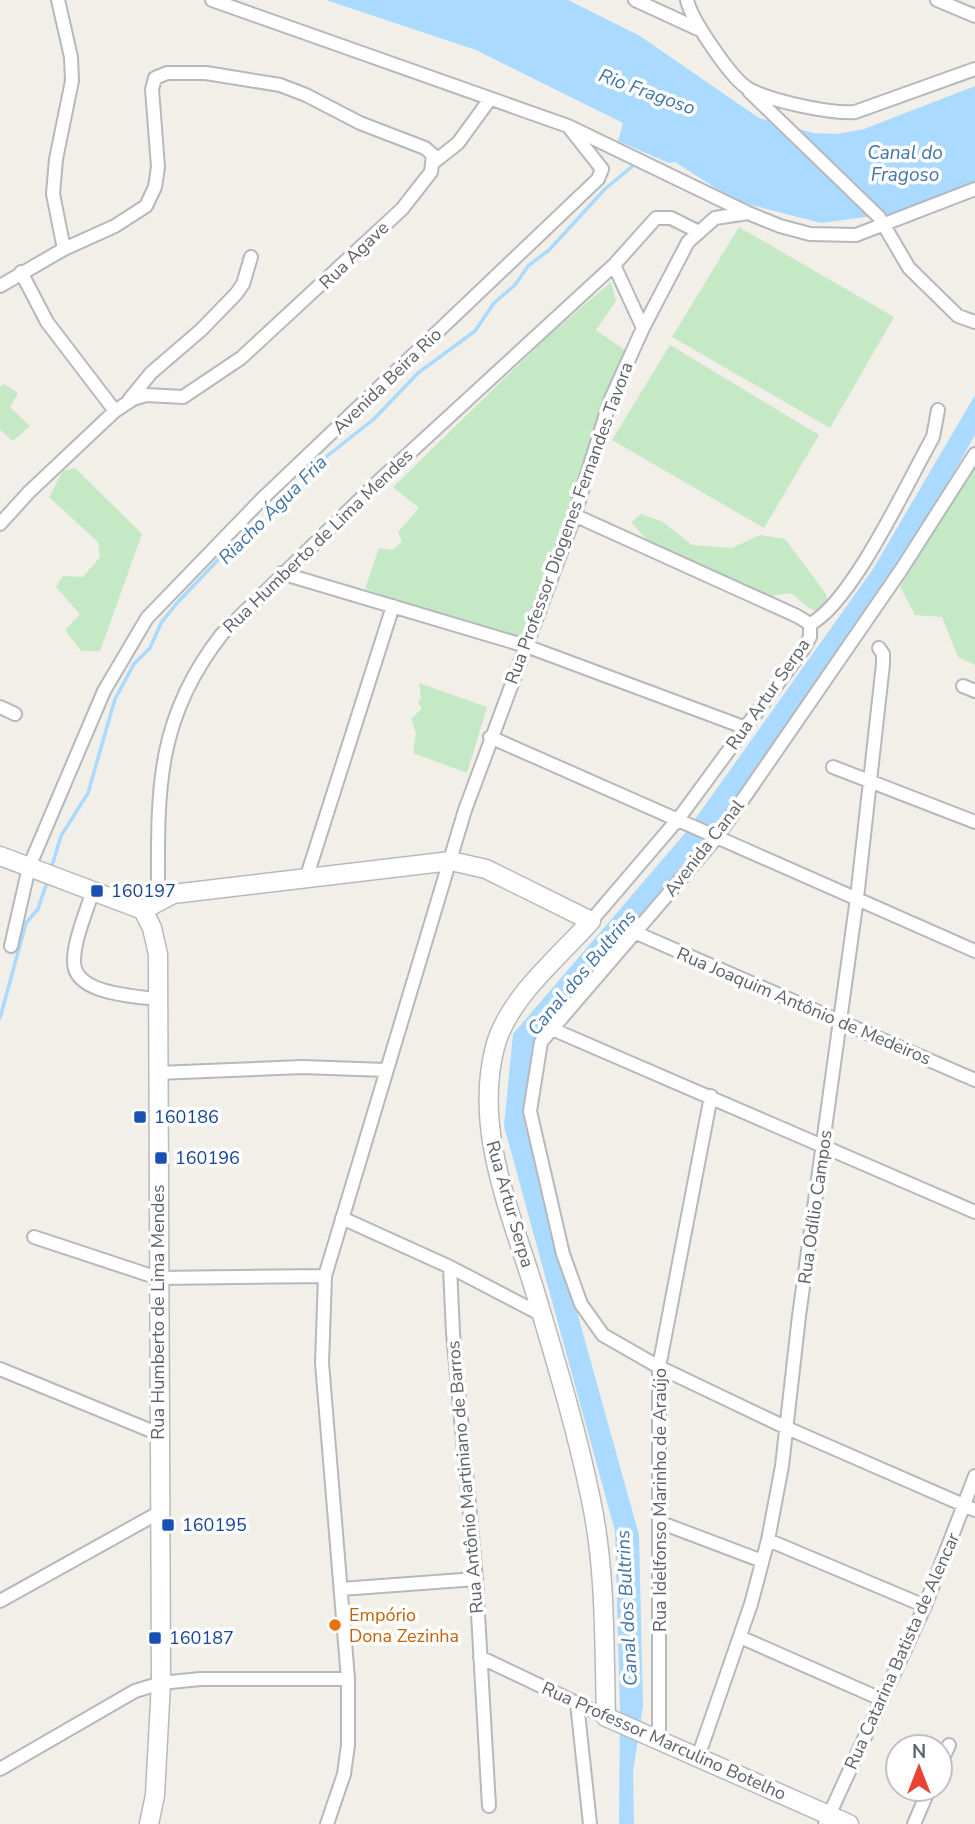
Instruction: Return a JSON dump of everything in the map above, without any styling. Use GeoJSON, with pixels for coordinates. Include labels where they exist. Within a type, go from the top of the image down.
{"type":"FeatureCollection","features":[{"type":"Feature","properties":{"kind":"street"},"geometry":{"type":"LineString","coordinates":[[58,0],[71,57],[72,81],[56,159],[53,194],[64,249]]}},
{"type":"Feature","properties":{"kind":"street"},"geometry":{"type":"LineString","coordinates":[[212,0],[568,126],[780,226],[830,236],[856,235],[875,229],[881,220],[975,189]]}},
{"type":"Feature","properties":{"kind":"street"},"geometry":{"type":"LineString","coordinates":[[635,0],[700,30]]}},
{"type":"Feature","properties":{"kind":"street"},"geometry":{"type":"LineString","coordinates":[[687,0],[691,15],[700,30],[747,88],[881,220],[909,268],[958,316],[975,321]]}},
{"type":"Feature","properties":{"kind":"street"},"geometry":{"type":"LineString","coordinates":[[937,0],[975,16]]}},
{"type":"Feature","properties":{"kind":"street"},"geometry":{"type":"LineString","coordinates":[[747,88],[842,113],[871,107],[975,69]]}},
{"type":"Feature","properties":{"kind":"street"},"geometry":{"type":"LineString","coordinates":[[0,286],[64,249],[132,217],[149,202],[156,187],[158,167],[152,106],[153,80],[167,73],[206,73],[280,85],[376,130],[425,148],[433,155],[434,162]]}},
{"type":"Feature","properties":{"kind":"street","name":"Rua Agave"},"geometry":{"type":"LineString","coordinates":[[0,524],[127,403],[142,396],[183,397],[241,358],[402,209],[421,187],[434,162],[458,143],[490,99]]}},
{"type":"Feature","properties":{"kind":"street","name":"Avenida Beira Rio"},"geometry":{"type":"LineString","coordinates":[[11,946],[31,867],[104,691],[147,618],[263,498],[601,175],[596,159],[568,126]]}},
{"type":"Feature","properties":{"kind":"street"},"geometry":{"type":"LineString","coordinates":[[697,231],[715,218],[748,213]]}},
{"type":"Feature","properties":{"kind":"street","name":"Rua Humberto de Lima Mendes"},"geometry":{"type":"LineString","coordinates":[[149,1824],[155,1795],[161,1684],[156,999],[158,954],[150,906],[163,755],[171,722],[202,658],[281,573],[505,362],[614,265],[657,217],[671,218],[697,231]]}},
{"type":"Feature","properties":{"kind":"street","name":"Rua Professor Diogenes Fernandes Tavora"},"geometry":{"type":"LineString","coordinates":[[327,1824],[344,1774],[348,1745],[348,1679],[322,1363],[325,1276],[364,1136],[490,737],[574,515],[607,410],[673,267],[697,231]]}},
{"type":"Feature","properties":{"kind":"street"},"geometry":{"type":"LineString","coordinates":[[127,403],[150,373],[201,330],[236,294],[243,284],[251,257]]}},
{"type":"Feature","properties":{"kind":"street"},"geometry":{"type":"LineString","coordinates":[[614,265],[643,328]]}},
{"type":"Feature","properties":{"kind":"street"},"geometry":{"type":"LineString","coordinates":[[22,272],[47,323],[116,411]]}},
{"type":"Feature","properties":{"kind":"street"},"geometry":{"type":"LineString","coordinates":[[574,515],[810,624],[825,617],[848,588],[933,437],[938,410]]}},
{"type":"Feature","properties":{"kind":"street","name":"Avenida Canal"},"geometry":{"type":"LineString","coordinates":[[659,1367],[603,1335],[581,1304],[571,1277],[530,1120],[538,1049],[715,836],[894,581],[975,454]]}},
{"type":"Feature","properties":{"kind":"street"},"geometry":{"type":"LineString","coordinates":[[281,573],[526,646],[746,728]]}},
{"type":"Feature","properties":{"kind":"street"},"geometry":{"type":"LineString","coordinates":[[306,879],[393,606]]}},
{"type":"Feature","properties":{"kind":"street","name":"Rua Artur Serpa"},"geometry":{"type":"LineString","coordinates":[[609,1718],[602,1583],[596,1527],[542,1315],[491,1142],[488,1108],[490,1078],[500,1033],[508,1016],[684,820],[804,648],[810,637],[810,624]]}},
{"type":"Feature","properties":{"kind":"street","name":"Rua Odílio Campos"},"geometry":{"type":"LineString","coordinates":[[698,1756],[740,1637],[768,1540],[787,1428],[857,898],[883,664],[883,654],[879,648]]}},
{"type":"Feature","properties":{"kind":"street"},"geometry":{"type":"LineString","coordinates":[[0,707],[15,713]]}},
{"type":"Feature","properties":{"kind":"street"},"geometry":{"type":"LineString","coordinates":[[490,737],[684,820],[975,951]]}},
{"type":"Feature","properties":{"kind":"street"},"geometry":{"type":"LineString","coordinates":[[832,767],[975,822]]}},
{"type":"Feature","properties":{"kind":"street"},"geometry":{"type":"LineString","coordinates":[[0,856],[92,892],[150,906],[182,893],[450,861],[486,869],[591,921]]}},
{"type":"Feature","properties":{"kind":"street"},"geometry":{"type":"LineString","coordinates":[[92,892],[73,962],[77,975],[90,986],[99,989],[156,999]]}},
{"type":"Feature","properties":{"kind":"street","name":"Rua Joaquim Antônio de Medeiros"},"geometry":{"type":"LineString","coordinates":[[634,932],[975,1080]]}},
{"type":"Feature","properties":{"kind":"street"},"geometry":{"type":"LineString","coordinates":[[552,1029],[975,1212]]}},
{"type":"Feature","properties":{"kind":"street"},"geometry":{"type":"LineString","coordinates":[[157,1073],[302,1066],[386,1070]]}},
{"type":"Feature","properties":{"kind":"street","name":"Rua Idelfonso Marinho de Araújo"},"geometry":{"type":"LineString","coordinates":[[653,1737],[659,1522],[659,1367],[711,1096]]}},
{"type":"Feature","properties":{"kind":"street"},"geometry":{"type":"LineString","coordinates":[[342,1218],[450,1267],[542,1315]]}},
{"type":"Feature","properties":{"kind":"street"},"geometry":{"type":"LineString","coordinates":[[34,1237],[158,1278],[325,1276]]}},
{"type":"Feature","properties":{"kind":"street","name":"Rua Antônio Martiniano de Barros"},"geometry":{"type":"LineString","coordinates":[[450,1267],[453,1333],[476,1579],[489,1806]]}},
{"type":"Feature","properties":{"kind":"street"},"geometry":{"type":"LineString","coordinates":[[659,1367],[787,1428],[970,1507]]}},
{"type":"Feature","properties":{"kind":"street"},"geometry":{"type":"LineString","coordinates":[[0,1368],[159,1434]]}},
{"type":"Feature","properties":{"kind":"street","name":"Rua Catarina Batista de Alencar"},"geometry":{"type":"LineString","coordinates":[[827,1820],[970,1507],[975,1476]]}},
{"type":"Feature","properties":{"kind":"street"},"geometry":{"type":"LineString","coordinates":[[0,1601],[160,1512]]}},
{"type":"Feature","properties":{"kind":"street"},"geometry":{"type":"LineString","coordinates":[[659,1522],[762,1561]]}},
{"type":"Feature","properties":{"kind":"street"},"geometry":{"type":"LineString","coordinates":[[768,1540],[925,1606]]}},
{"type":"Feature","properties":{"kind":"street"},"geometry":{"type":"LineString","coordinates":[[341,1589],[476,1579]]}},
{"type":"Feature","properties":{"kind":"street"},"geometry":{"type":"LineString","coordinates":[[740,1637],[881,1699]]}},
{"type":"Feature","properties":{"kind":"street","name":"Rua Professor Marculino Botelho"},"geometry":{"type":"LineString","coordinates":[[480,1657],[609,1718],[698,1756],[827,1820],[849,1824]]}},
{"type":"Feature","properties":{"kind":"street"},"geometry":{"type":"LineString","coordinates":[[0,1769],[128,1694],[161,1684],[200,1679],[348,1679]]}},
{"type":"Feature","properties":{"kind":"street"},"geometry":{"type":"LineString","coordinates":[[578,1703],[590,1824]]}},
{"type":"Feature","properties":{"kind":"street"},"geometry":{"type":"LineString","coordinates":[[914,1824],[923,1803]]}},
{"type":"Feature","properties":{"kind":"green space"},"geometry":{"type":"Polygon","coordinates":[[[739,227],[894,317],[830,428],[672,337],[739,227]]]}},
{"type":"Feature","properties":{"kind":"green space"},"geometry":{"type":"Polygon","coordinates":[[[611,282],[616,301],[596,330],[626,351],[526,646],[365,589],[379,548],[392,550],[402,542],[398,532],[419,508],[393,487],[548,336],[611,282]]]}},
{"type":"Feature","properties":{"kind":"green space"},"geometry":{"type":"Polygon","coordinates":[[[670,345],[819,435],[764,528],[612,440],[670,345]]]}},
{"type":"Feature","properties":{"kind":"green space"},"geometry":{"type":"Polygon","coordinates":[[[4,384],[18,393],[10,407],[30,426],[13,441],[0,430],[0,387],[4,384]]]}},
{"type":"Feature","properties":{"kind":"green space"},"geometry":{"type":"Polygon","coordinates":[[[975,464],[975,665],[958,657],[942,617],[915,615],[900,587],[975,464]]]}},
{"type":"Feature","properties":{"kind":"green space"},"geometry":{"type":"Polygon","coordinates":[[[75,468],[142,534],[100,651],[81,651],[65,630],[80,614],[56,587],[63,576],[83,577],[100,557],[98,542],[49,497],[63,471],[75,468]]]}},
{"type":"Feature","properties":{"kind":"green space"},"geometry":{"type":"Polygon","coordinates":[[[641,514],[663,522],[692,545],[732,548],[760,535],[785,539],[826,594],[828,604],[821,613],[809,608],[791,593],[771,596],[740,583],[700,572],[660,554],[631,522],[641,514]]]}},
{"type":"Feature","properties":{"kind":"green space"},"geometry":{"type":"Polygon","coordinates":[[[419,683],[487,707],[467,773],[413,753],[416,733],[411,719],[422,708],[418,702],[421,697],[419,683]]]}},
{"type":"Feature","properties":{"kind":"water","name":"Canal do Fragoso"},"geometry":{"type":"Polygon","coordinates":[[[326,0],[568,0],[640,36],[759,118],[813,133],[837,134],[864,129],[975,86],[975,184],[917,210],[821,223],[736,201],[675,162],[669,163],[618,141],[623,123],[476,50],[326,0]]]}},
{"type":"Feature","properties":{"kind":"water","name":"Canal dos Bultrins"},"geometry":{"type":"Polygon","coordinates":[[[975,395],[975,435],[907,555],[707,842],[534,1044],[524,1121],[639,1535],[643,1706],[633,1772],[634,1824],[619,1824],[620,1711],[615,1531],[504,1126],[513,1034],[686,832],[873,569],[975,395]]]}},
{"type":"Feature","properties":{"kind":"waterway","name":"Riacho Água Fria"},"geometry":{"type":"LineString","coordinates":[[51,869],[61,836],[88,793],[115,699],[134,664],[150,648],[161,623],[177,603],[218,560],[240,545],[302,487],[312,468],[374,419],[418,373],[475,331],[494,303],[515,285],[528,266],[549,250],[605,189],[635,164]]}},
{"type":"Feature","properties":{"kind":"waterway","name":"Riacho Água Fria"},"geometry":{"type":"LineString","coordinates":[[0,1018],[26,923],[38,909],[48,879]]}},
{"type":"Feature","properties":{"kind":"place","name":"160197"},"geometry":{"type":"Point","coordinates":[97,891]}},
{"type":"Feature","properties":{"kind":"place","name":"160186"},"geometry":{"type":"Point","coordinates":[140,1117]}},
{"type":"Feature","properties":{"kind":"place","name":"160196"},"geometry":{"type":"Point","coordinates":[161,1158]}},
{"type":"Feature","properties":{"kind":"place","name":"160195"},"geometry":{"type":"Point","coordinates":[168,1525]}},
{"type":"Feature","properties":{"kind":"place","name":"Empório Dona Zezinha"},"geometry":{"type":"Point","coordinates":[335,1625]}},
{"type":"Feature","properties":{"kind":"place","name":"160187"},"geometry":{"type":"Point","coordinates":[155,1638]}},
{"type":"Feature","properties":{"kind":"water label","name":"Rio Fragoso"},"geometry":{"type":"Point","coordinates":[647,92]}}]}
